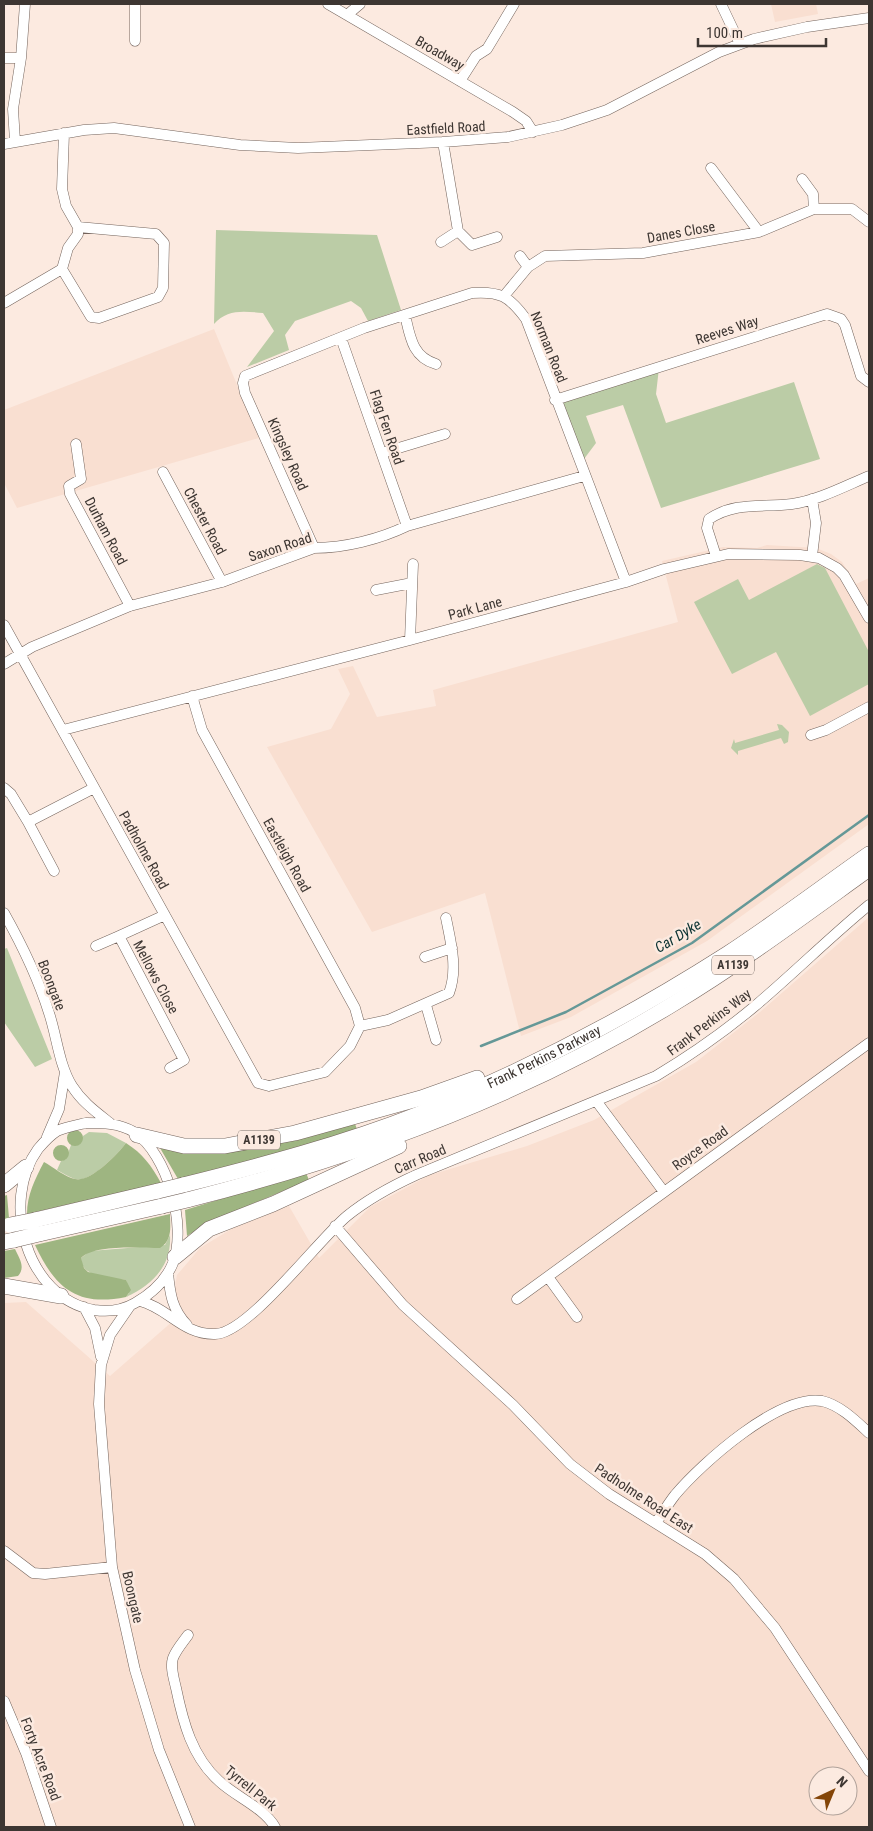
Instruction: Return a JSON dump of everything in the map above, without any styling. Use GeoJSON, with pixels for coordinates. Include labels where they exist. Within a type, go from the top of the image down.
{"type":"FeatureCollection","features":[{"type":"Feature","properties":{"kind":"highway","name":"Frank Perkins Parkway"},"geometry":{"type":"LineString","coordinates":[[383,1140],[419,1114],[554,1053],[640,1006],[727,954],[869,854]]}},
{"type":"Feature","properties":{"kind":"highway","name":"Frank Perkins Parkway"},"geometry":{"type":"LineString","coordinates":[[8,1233],[185,1193],[268,1164],[366,1146],[383,1140],[420,1137],[450,1116],[513,1088],[590,1050],[673,1004],[774,938],[869,869]]}},
{"type":"Feature","properties":{"kind":"highway","name":"A1139"},"geometry":{"type":"LineString","coordinates":[[137,1135],[184,1146],[225,1146],[295,1133],[421,1098],[482,1076],[601,1021],[640,1006]]}},
{"type":"Feature","properties":{"kind":"highway","name":"A1139"},"geometry":{"type":"LineString","coordinates":[[175,1257],[209,1229],[273,1204],[366,1146],[383,1140]]}},
{"type":"Feature","properties":{"kind":"highway"},"geometry":{"type":"LineString","coordinates":[[4,1185],[26,1167]]}},
{"type":"Feature","properties":{"kind":"highway"},"geometry":{"type":"LineString","coordinates":[[4,1286],[61,1296]]}},
{"type":"Feature","properties":{"kind":"street"},"geometry":{"type":"LineString","coordinates":[[15,141],[13,109],[21,58],[25,4]]}},
{"type":"Feature","properties":{"kind":"street"},"geometry":{"type":"LineString","coordinates":[[135,4],[135,41]]}},
{"type":"Feature","properties":{"kind":"street","name":"Broadway"},"geometry":{"type":"LineString","coordinates":[[328,4],[526,121],[533,132]]}},
{"type":"Feature","properties":{"kind":"street"},"geometry":{"type":"LineString","coordinates":[[347,15],[360,4]]}},
{"type":"Feature","properties":{"kind":"street"},"geometry":{"type":"LineString","coordinates":[[460,81],[476,56],[487,49],[514,4]]}},
{"type":"Feature","properties":{"kind":"street"},"geometry":{"type":"LineString","coordinates":[[721,4],[740,44]]}},
{"type":"Feature","properties":{"kind":"street","name":"Eastfield Road"},"geometry":{"type":"LineString","coordinates":[[4,144],[64,133],[114,128],[240,145],[298,148],[443,142],[508,137],[533,132],[607,110],[720,52],[740,44],[768,35],[807,27],[869,18]]}},
{"type":"Feature","properties":{"kind":"street"},"geometry":{"type":"LineString","coordinates":[[4,58],[21,58]]}},
{"type":"Feature","properties":{"kind":"street"},"geometry":{"type":"LineString","coordinates":[[4,303],[62,269],[68,248],[78,234],[78,227],[66,206],[62,189],[64,133]]}},
{"type":"Feature","properties":{"kind":"street"},"geometry":{"type":"LineString","coordinates":[[443,142],[458,231],[472,246],[497,237]]}},
{"type":"Feature","properties":{"kind":"street"},"geometry":{"type":"LineString","coordinates":[[711,168],[759,232]]}},
{"type":"Feature","properties":{"kind":"street"},"geometry":{"type":"LineString","coordinates":[[802,179],[814,194],[814,209]]}},
{"type":"Feature","properties":{"kind":"street","name":"Danes Close"},"geometry":{"type":"LineString","coordinates":[[504,296],[528,267],[545,256],[643,253],[759,232],[814,209],[852,209],[869,222]]}},
{"type":"Feature","properties":{"kind":"street"},"geometry":{"type":"LineString","coordinates":[[62,269],[91,317],[99,318],[158,297],[163,288],[164,242],[156,234],[78,227]]}},
{"type":"Feature","properties":{"kind":"street"},"geometry":{"type":"LineString","coordinates":[[441,242],[458,231]]}},
{"type":"Feature","properties":{"kind":"street"},"geometry":{"type":"LineString","coordinates":[[520,256],[528,267]]}},
{"type":"Feature","properties":{"kind":"street"},"geometry":{"type":"LineString","coordinates":[[341,338],[472,293],[490,292],[504,296]]}},
{"type":"Feature","properties":{"kind":"street","name":"Norman Road"},"geometry":{"type":"LineString","coordinates":[[504,296],[515,304],[526,319],[555,400],[626,582]]}},
{"type":"Feature","properties":{"kind":"street","name":"Reeves Way"},"geometry":{"type":"LineString","coordinates":[[555,400],[827,314],[841,319],[845,325],[861,376],[869,382]]}},
{"type":"Feature","properties":{"kind":"street"},"geometry":{"type":"LineString","coordinates":[[405,315],[414,350],[426,361],[436,364]]}},
{"type":"Feature","properties":{"kind":"street","name":"Kingsley Road"},"geometry":{"type":"LineString","coordinates":[[314,548],[246,394],[242,380],[249,373],[341,338]]}},
{"type":"Feature","properties":{"kind":"street","name":"Flag Fen Road"},"geometry":{"type":"LineString","coordinates":[[341,338],[408,526]]}},
{"type":"Feature","properties":{"kind":"street"},"geometry":{"type":"LineString","coordinates":[[382,453],[445,434]]}},
{"type":"Feature","properties":{"kind":"street","name":"Durham Road"},"geometry":{"type":"LineString","coordinates":[[76,444],[81,479],[69,486],[70,494],[130,606]]}},
{"type":"Feature","properties":{"kind":"street","name":"Chester Road"},"geometry":{"type":"LineString","coordinates":[[163,472],[222,582]]}},
{"type":"Feature","properties":{"kind":"street","name":"Saxon Road"},"geometry":{"type":"LineString","coordinates":[[4,664],[32,646],[130,606],[222,582],[314,548],[330,548],[392,533],[408,526],[584,476]]}},
{"type":"Feature","properties":{"kind":"street"},"geometry":{"type":"LineString","coordinates":[[716,556],[707,528],[710,519],[717,514],[757,504],[792,504],[812,499],[869,476]]}},
{"type":"Feature","properties":{"kind":"street"},"geometry":{"type":"LineString","coordinates":[[812,499],[816,523],[812,556]]}},
{"type":"Feature","properties":{"kind":"street","name":"Park Lane"},"geometry":{"type":"LineString","coordinates":[[63,730],[410,640],[716,556],[739,554],[812,556],[828,562],[844,575],[869,618]]}},
{"type":"Feature","properties":{"kind":"street"},"geometry":{"type":"LineString","coordinates":[[410,640],[413,564]]}},
{"type":"Feature","properties":{"kind":"street"},"geometry":{"type":"LineString","coordinates":[[376,590],[412,583]]}},
{"type":"Feature","properties":{"kind":"street","name":"Padholme Road"},"geometry":{"type":"LineString","coordinates":[[4,625],[253,1076],[263,1086],[325,1072],[350,1046],[360,1026]]}},
{"type":"Feature","properties":{"kind":"street","name":"Eastleigh Road"},"geometry":{"type":"LineString","coordinates":[[192,696],[202,730],[355,1008],[360,1026]]}},
{"type":"Feature","properties":{"kind":"street"},"geometry":{"type":"LineString","coordinates":[[812,735],[826,730],[869,707]]}},
{"type":"Feature","properties":{"kind":"street"},"geometry":{"type":"LineString","coordinates":[[4,788],[11,794],[28,822],[54,871]]}},
{"type":"Feature","properties":{"kind":"street"},"geometry":{"type":"LineString","coordinates":[[28,822],[94,788]]}},
{"type":"Feature","properties":{"kind":"street","name":"Frank Perkins Way"},"geometry":{"type":"LineString","coordinates":[[597,1102],[656,1076],[692,1054],[755,1005],[829,937],[869,905]]}},
{"type":"Feature","properties":{"kind":"street","name":"Boongate"},"geometry":{"type":"LineString","coordinates":[[4,913],[33,969],[65,1071],[81,1098],[110,1123]]}},
{"type":"Feature","properties":{"kind":"street","name":"Mellows Close"},"geometry":{"type":"LineString","coordinates":[[165,914],[119,936],[184,1060],[170,1068]]}},
{"type":"Feature","properties":{"kind":"street"},"geometry":{"type":"LineString","coordinates":[[360,1026],[388,1020],[426,1005],[449,993],[454,980],[452,948],[446,918]]}},
{"type":"Feature","properties":{"kind":"street"},"geometry":{"type":"LineString","coordinates":[[96,946],[119,936]]}},
{"type":"Feature","properties":{"kind":"street"},"geometry":{"type":"LineString","coordinates":[[424,957],[452,948]]}},
{"type":"Feature","properties":{"kind":"street"},"geometry":{"type":"LineString","coordinates":[[426,1005],[436,1040]]}},
{"type":"Feature","properties":{"kind":"street","name":"Royce Road"},"geometry":{"type":"LineString","coordinates":[[517,1299],[869,1043]]}},
{"type":"Feature","properties":{"kind":"street","name":"Boongate"},"geometry":{"type":"LineString","coordinates":[[47,1138],[60,1109],[65,1071]]}},
{"type":"Feature","properties":{"kind":"street"},"geometry":{"type":"LineString","coordinates":[[597,1102],[664,1192]]}},
{"type":"Feature","properties":{"kind":"street","name":"Carr Road"},"geometry":{"type":"LineString","coordinates":[[135,1303],[158,1308],[177,1324],[198,1332],[218,1334],[241,1323],[260,1307],[335,1226],[364,1203],[393,1185],[597,1102]]}},
{"type":"Feature","properties":{"kind":"street"},"geometry":{"type":"LineString","coordinates":[[86,1123],[110,1123],[137,1135],[155,1154],[172,1192],[177,1230],[175,1257],[168,1273],[154,1290],[135,1303],[112,1310],[84,1307],[61,1296],[38,1272],[22,1230],[19,1200],[26,1167],[47,1138],[71,1126],[86,1123]]}},
{"type":"Feature","properties":{"kind":"street","name":"Padholme Road East"},"geometry":{"type":"LineString","coordinates":[[335,1226],[403,1305],[513,1405],[570,1464],[609,1494],[705,1554],[734,1579],[756,1602],[776,1628],[869,1771]]}},
{"type":"Feature","properties":{"kind":"street"},"geometry":{"type":"LineString","coordinates":[[168,1273],[171,1299],[176,1312],[189,1328]]}},
{"type":"Feature","properties":{"kind":"street"},"geometry":{"type":"LineString","coordinates":[[548,1277],[577,1317]]}},
{"type":"Feature","properties":{"kind":"street","name":"Boongate"},"geometry":{"type":"LineString","coordinates":[[101,1365],[110,1335],[135,1303]]}},
{"type":"Feature","properties":{"kind":"street","name":"Boongate"},"geometry":{"type":"LineString","coordinates":[[84,1307],[95,1328],[99,1343],[101,1365],[99,1404],[112,1567],[135,1670],[159,1750],[189,1827]]}},
{"type":"Feature","properties":{"kind":"street"},"geometry":{"type":"LineString","coordinates":[[656,1523],[674,1496],[690,1479],[749,1429],[788,1406],[806,1401],[824,1402],[850,1416],[869,1433]]}},
{"type":"Feature","properties":{"kind":"street"},"geometry":{"type":"LineString","coordinates":[[4,1551],[33,1573],[44,1574],[112,1567]]}},
{"type":"Feature","properties":{"kind":"street","name":"Tyrrell Park"},"geometry":{"type":"LineString","coordinates":[[188,1635],[173,1659],[172,1672],[182,1716],[193,1746],[209,1771],[230,1791],[268,1817],[275,1827]]}},
{"type":"Feature","properties":{"kind":"street","name":"Forty Acre Road"},"geometry":{"type":"LineString","coordinates":[[4,1701],[26,1753],[52,1827]]}},
{"type":"Feature","properties":{"kind":"shaded area"},"geometry":{"type":"Polygon","coordinates":[[[771,4],[816,4],[818,14],[775,22],[771,4]]]}},
{"type":"Feature","properties":{"kind":"shaded area"},"geometry":{"type":"Polygon","coordinates":[[[214,329],[259,438],[17,508],[4,483],[4,410],[214,329]]]}},
{"type":"Feature","properties":{"kind":"shaded area"},"geometry":{"type":"Polygon","coordinates":[[[767,545],[816,548],[831,554],[842,562],[856,584],[869,578],[869,824],[707,941],[571,1017],[521,1036],[485,893],[372,932],[267,747],[331,729],[350,694],[338,669],[353,666],[377,717],[436,706],[433,690],[678,622],[662,561],[723,547],[757,548],[767,545]]]}},
{"type":"Feature","properties":{"kind":"shaded area"},"geometry":{"type":"Polygon","coordinates":[[[869,917],[869,1827],[4,1827],[4,1303],[26,1302],[110,1376],[182,1313],[173,1297],[177,1275],[200,1248],[233,1228],[289,1206],[319,1258],[370,1207],[430,1175],[527,1146],[594,1120],[696,1062],[760,1012],[869,917]]]}},
{"type":"Feature","properties":{"kind":"green space"},"geometry":{"type":"Polygon","coordinates":[[[216,230],[377,235],[401,310],[368,321],[361,308],[351,301],[295,321],[285,335],[289,350],[247,367],[274,331],[263,313],[230,313],[214,324],[216,230]]]}},
{"type":"Feature","properties":{"kind":"green space"},"geometry":{"type":"Polygon","coordinates":[[[659,368],[656,394],[666,423],[794,382],[820,459],[661,508],[623,405],[586,416],[596,443],[581,463],[557,402],[659,368]]]}},
{"type":"Feature","properties":{"kind":"green space"},"geometry":{"type":"Polygon","coordinates":[[[817,564],[825,568],[869,652],[869,684],[810,716],[776,652],[732,674],[694,602],[738,579],[749,600],[817,564]]]}},
{"type":"Feature","properties":{"kind":"green space"},"geometry":{"type":"Polygon","coordinates":[[[777,724],[782,725],[789,732],[788,742],[784,744],[781,738],[738,751],[738,755],[731,748],[734,739],[735,743],[779,730],[777,724]]]}},
{"type":"Feature","properties":{"kind":"green space"},"geometry":{"type":"Polygon","coordinates":[[[7,948],[52,1059],[35,1067],[4,1022],[4,949],[7,948]]]}},
{"type":"Feature","properties":{"kind":"green space"},"geometry":{"type":"Polygon","coordinates":[[[355,1124],[357,1129],[257,1161],[178,1179],[160,1148],[196,1154],[227,1151],[355,1124]]]}},
{"type":"Feature","properties":{"kind":"green space"},"geometry":{"type":"Polygon","coordinates":[[[72,1130],[78,1130],[83,1135],[81,1144],[72,1146],[67,1141],[67,1135],[72,1130]]]}},
{"type":"Feature","properties":{"kind":"green space"},"geometry":{"type":"Polygon","coordinates":[[[89,1132],[107,1133],[126,1143],[110,1161],[88,1177],[75,1179],[57,1170],[61,1161],[66,1159],[71,1145],[78,1145],[83,1136],[89,1132]]]}},
{"type":"Feature","properties":{"kind":"green space"},"geometry":{"type":"Polygon","coordinates":[[[126,1143],[146,1160],[161,1183],[27,1214],[30,1194],[44,1162],[67,1176],[81,1179],[88,1177],[103,1167],[126,1143]]]}},
{"type":"Feature","properties":{"kind":"green space"},"geometry":{"type":"Polygon","coordinates":[[[58,1145],[64,1145],[69,1150],[67,1159],[58,1161],[53,1156],[53,1150],[58,1145]]]}},
{"type":"Feature","properties":{"kind":"green space"},"geometry":{"type":"Polygon","coordinates":[[[306,1173],[309,1180],[207,1223],[187,1236],[185,1210],[306,1173]]]}},
{"type":"Feature","properties":{"kind":"green space"},"geometry":{"type":"Polygon","coordinates":[[[7,1195],[9,1218],[4,1219],[4,1196],[7,1195]]]}},
{"type":"Feature","properties":{"kind":"green space"},"geometry":{"type":"Polygon","coordinates":[[[170,1214],[169,1237],[160,1248],[130,1247],[107,1249],[87,1254],[81,1258],[84,1268],[88,1272],[126,1280],[131,1290],[126,1297],[94,1299],[70,1291],[51,1273],[35,1245],[170,1214]]]}},
{"type":"Feature","properties":{"kind":"green space"},"geometry":{"type":"Polygon","coordinates":[[[170,1235],[168,1256],[164,1265],[144,1287],[126,1297],[129,1293],[126,1280],[98,1276],[86,1270],[82,1265],[81,1258],[90,1251],[165,1245],[170,1235]]]}},
{"type":"Feature","properties":{"kind":"green space"},"geometry":{"type":"Polygon","coordinates":[[[15,1249],[22,1266],[20,1273],[18,1276],[4,1278],[4,1251],[15,1249]]]}},
{"type":"Feature","properties":{"kind":"waterway","name":"Car Dyke"},"geometry":{"type":"LineString","coordinates":[[481,1046],[566,1012],[692,943],[869,815]]}}]}
